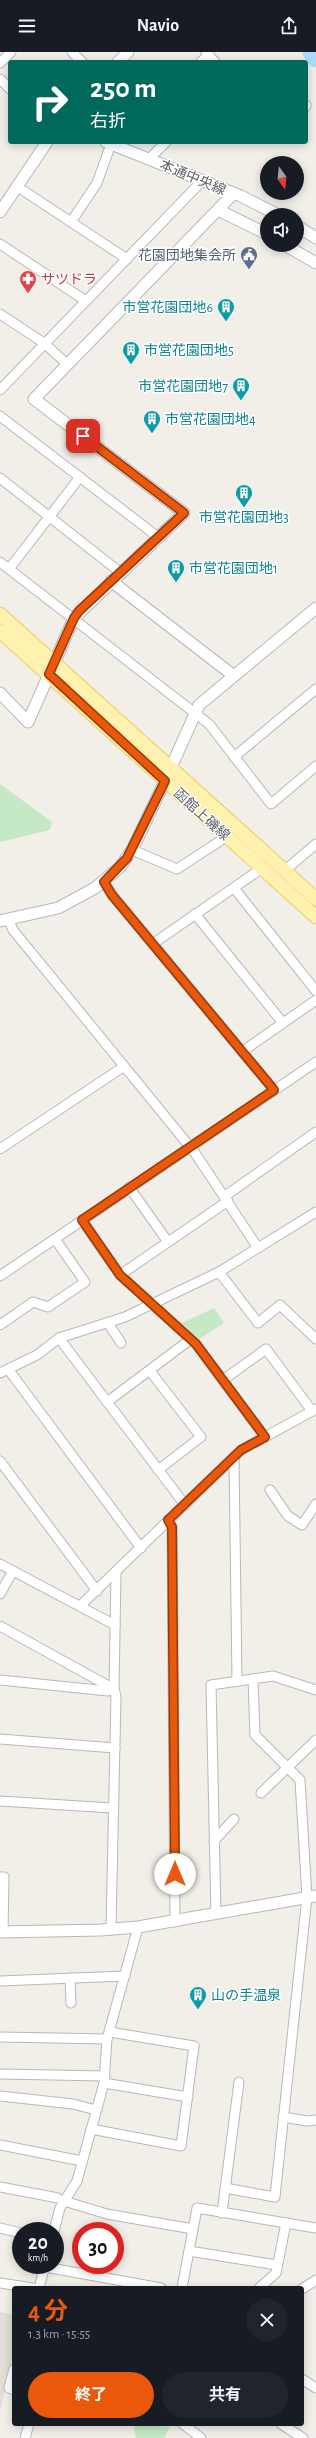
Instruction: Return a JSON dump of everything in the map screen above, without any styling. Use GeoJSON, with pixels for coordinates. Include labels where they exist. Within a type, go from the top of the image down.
{"type":"FeatureCollection","features":[{"type":"Feature","properties":{"kind":"main road","name":"函館上磯線"},"geometry":{"type":"LineString","coordinates":[[0,614],[53,662],[316,917]]}},
{"type":"Feature","properties":{"kind":"main road","name":"函館上磯線"},"geometry":{"type":"LineString","coordinates":[[0,630],[49,674],[316,899]]}},
{"type":"Feature","properties":{"kind":"street"},"geometry":{"type":"LineString","coordinates":[[0,63],[11,52]]}},
{"type":"Feature","properties":{"kind":"street"},"geometry":{"type":"LineString","coordinates":[[72,52],[80,60]]}},
{"type":"Feature","properties":{"kind":"street"},"geometry":{"type":"LineString","coordinates":[[120,60],[128,52]]}},
{"type":"Feature","properties":{"kind":"street"},"geometry":{"type":"LineString","coordinates":[[0,79],[8,87]]}},
{"type":"Feature","properties":{"kind":"street"},"geometry":{"type":"LineString","coordinates":[[1,208],[46,144]]}},
{"type":"Feature","properties":{"kind":"street"},"geometry":{"type":"LineString","coordinates":[[71,222],[97,183],[108,144]]}},
{"type":"Feature","properties":{"kind":"street","name":"本通中央線"},"geometry":{"type":"LineString","coordinates":[[111,144],[150,159],[263,208]]}},
{"type":"Feature","properties":{"kind":"street"},"geometry":{"type":"LineString","coordinates":[[150,159],[164,144]]}},
{"type":"Feature","properties":{"kind":"street"},"geometry":{"type":"LineString","coordinates":[[1,385],[202,181]]}},
{"type":"Feature","properties":{"kind":"street"},"geometry":{"type":"LineString","coordinates":[[24,191],[126,259]]}},
{"type":"Feature","properties":{"kind":"street"},"geometry":{"type":"LineString","coordinates":[[0,693],[28,722],[53,662],[74,618],[111,581],[184,513],[34,399],[233,194]]}},
{"type":"Feature","properties":{"kind":"street"},"geometry":{"type":"LineString","coordinates":[[218,210],[260,231]]}},
{"type":"Feature","properties":{"kind":"street"},"geometry":{"type":"LineString","coordinates":[[304,230],[316,238]]}},
{"type":"Feature","properties":{"kind":"street"},"geometry":{"type":"LineString","coordinates":[[0,244],[86,300]]}},
{"type":"Feature","properties":{"kind":"street"},"geometry":{"type":"LineString","coordinates":[[297,252],[316,263]]}},
{"type":"Feature","properties":{"kind":"street"},"geometry":{"type":"LineString","coordinates":[[0,314],[44,343],[67,364]]}},
{"type":"Feature","properties":{"kind":"street"},"geometry":{"type":"LineString","coordinates":[[0,416],[158,537]]}},
{"type":"Feature","properties":{"kind":"street"},"geometry":{"type":"LineString","coordinates":[[9,569],[80,477]]}},
{"type":"Feature","properties":{"kind":"street"},"geometry":{"type":"LineString","coordinates":[[0,478],[50,516],[120,573]]}},
{"type":"Feature","properties":{"kind":"street"},"geometry":{"type":"LineString","coordinates":[[0,562],[195,711],[209,724],[271,804],[316,766]]}},
{"type":"Feature","properties":{"kind":"street"},"geometry":{"type":"LineString","coordinates":[[111,581],[234,676]]}},
{"type":"Feature","properties":{"kind":"street"},"geometry":{"type":"LineString","coordinates":[[258,1248],[227,1198],[190,1147],[4,920],[58,908],[104,882],[127,858],[168,775],[199,704],[316,608]]}},
{"type":"Feature","properties":{"kind":"street"},"geometry":{"type":"LineString","coordinates":[[234,757],[316,689]]}},
{"type":"Feature","properties":{"kind":"street"},"geometry":{"type":"LineString","coordinates":[[137,852],[177,869],[220,841]]}},
{"type":"Feature","properties":{"kind":"street"},"geometry":{"type":"LineString","coordinates":[[284,871],[316,844]]}},
{"type":"Feature","properties":{"kind":"street"},"geometry":{"type":"LineString","coordinates":[[154,943],[255,873]]}},
{"type":"Feature","properties":{"kind":"street"},"geometry":{"type":"LineString","coordinates":[[104,882],[112,895],[154,943],[274,1090]]}},
{"type":"Feature","properties":{"kind":"street"},"geometry":{"type":"LineString","coordinates":[[234,888],[316,991]]}},
{"type":"Feature","properties":{"kind":"street"},"geometry":{"type":"LineString","coordinates":[[195,914],[283,1023]]}},
{"type":"Feature","properties":{"kind":"street"},"geometry":{"type":"LineString","coordinates":[[243,1051],[316,1000]]}},
{"type":"Feature","properties":{"kind":"street"},"geometry":{"type":"LineString","coordinates":[[0,1276],[129,1187],[316,1062]]}},
{"type":"Feature","properties":{"kind":"street"},"geometry":{"type":"LineString","coordinates":[[0,1149],[123,1067]]}},
{"type":"Feature","properties":{"kind":"street"},"geometry":{"type":"LineString","coordinates":[[120,1275],[168,1242],[316,1132]]}},
{"type":"Feature","properties":{"kind":"street"},"geometry":{"type":"LineString","coordinates":[[129,1187],[168,1242]]}},
{"type":"Feature","properties":{"kind":"street"},"geometry":{"type":"LineString","coordinates":[[141,1548],[4,1371],[37,1355],[60,1338],[108,1323],[220,1272],[316,1212]]}},
{"type":"Feature","properties":{"kind":"street"},"geometry":{"type":"LineString","coordinates":[[82,1220],[120,1275],[191,1340],[265,1437]]}},
{"type":"Feature","properties":{"kind":"street"},"geometry":{"type":"LineString","coordinates":[[0,1325],[8,1321],[33,1302],[48,1307],[85,1282],[55,1239]]}},
{"type":"Feature","properties":{"kind":"street"},"geometry":{"type":"LineString","coordinates":[[220,1272],[258,1323],[280,1305],[316,1339]]}},
{"type":"Feature","properties":{"kind":"street"},"geometry":{"type":"LineString","coordinates":[[108,1323],[121,1343]]}},
{"type":"Feature","properties":{"kind":"street"},"geometry":{"type":"LineString","coordinates":[[60,1338],[185,1505]]}},
{"type":"Feature","properties":{"kind":"street"},"geometry":{"type":"LineString","coordinates":[[107,1402],[191,1340]]}},
{"type":"Feature","properties":{"kind":"street"},"geometry":{"type":"LineString","coordinates":[[80,1606],[116,1573],[168,1520],[241,1450],[314,1410],[266,1349],[223,1380]]}},
{"type":"Feature","properties":{"kind":"street"},"geometry":{"type":"LineString","coordinates":[[150,1370],[201,1438],[158,1470]]}},
{"type":"Feature","properties":{"kind":"street"},"geometry":{"type":"LineString","coordinates":[[234,1457],[237,1681]]}},
{"type":"Feature","properties":{"kind":"street"},"geometry":{"type":"LineString","coordinates":[[0,1461],[97,1591]]}},
{"type":"Feature","properties":{"kind":"street"},"geometry":{"type":"LineString","coordinates":[[270,1490],[288,1516],[302,1525],[316,1504]]}},
{"type":"Feature","properties":{"kind":"street"},"geometry":{"type":"LineString","coordinates":[[168,1520],[172,1527],[176,1922]]}},
{"type":"Feature","properties":{"kind":"street"},"geometry":{"type":"LineString","coordinates":[[1,1563],[13,1571],[115,1625]]}},
{"type":"Feature","properties":{"kind":"street"},"geometry":{"type":"LineString","coordinates":[[0,1594],[13,1571]]}},
{"type":"Feature","properties":{"kind":"street"},"geometry":{"type":"LineString","coordinates":[[111,1929],[112,1808],[116,1696],[114,1689],[116,1573]]}},
{"type":"Feature","properties":{"kind":"street"},"geometry":{"type":"LineString","coordinates":[[0,1626],[114,1689]]}},
{"type":"Feature","properties":{"kind":"street"},"geometry":{"type":"LineString","coordinates":[[216,1914],[211,1685],[273,1676],[316,1690]]}},
{"type":"Feature","properties":{"kind":"street"},"geometry":{"type":"LineString","coordinates":[[225,2188],[275,2197],[283,2117],[311,1897],[300,1780],[255,1735],[253,1679]]}},
{"type":"Feature","properties":{"kind":"street"},"geometry":{"type":"LineString","coordinates":[[0,1680],[108,1691],[114,1689]]}},
{"type":"Feature","properties":{"kind":"street"},"geometry":{"type":"LineString","coordinates":[[0,1739],[115,1748]]}},
{"type":"Feature","properties":{"kind":"street"},"geometry":{"type":"LineString","coordinates":[[261,1793],[316,1740]]}},
{"type":"Feature","properties":{"kind":"street"},"geometry":{"type":"LineString","coordinates":[[0,1801],[112,1808]]}},
{"type":"Feature","properties":{"kind":"street"},"geometry":{"type":"LineString","coordinates":[[214,1841],[234,1819]]}},
{"type":"Feature","properties":{"kind":"street"},"geometry":{"type":"LineString","coordinates":[[0,1877],[4,1877],[2,1932],[138,1927],[176,1922],[311,1897]]}},
{"type":"Feature","properties":{"kind":"street"},"geometry":{"type":"LineString","coordinates":[[56,2222],[61,2199],[77,2181],[105,2079],[109,2036],[138,1927]]}},
{"type":"Feature","properties":{"kind":"street"},"geometry":{"type":"LineString","coordinates":[[0,1981],[125,1976]]}},
{"type":"Feature","properties":{"kind":"street"},"geometry":{"type":"LineString","coordinates":[[70,1978],[71,2003]]}},
{"type":"Feature","properties":{"kind":"street"},"geometry":{"type":"LineString","coordinates":[[0,2037],[109,2036],[194,2046],[181,2146],[91,2129]]}},
{"type":"Feature","properties":{"kind":"street"},"geometry":{"type":"LineString","coordinates":[[0,2074],[105,2079],[188,2098]]}},
{"type":"Feature","properties":{"kind":"street"},"geometry":{"type":"LineString","coordinates":[[222,2212],[239,2082]]}},
{"type":"Feature","properties":{"kind":"street"},"geometry":{"type":"LineString","coordinates":[[0,2096],[73,2104],[96,2110]]}},
{"type":"Feature","properties":{"kind":"street"},"geometry":{"type":"LineString","coordinates":[[283,2117],[307,2122],[316,2120]]}},
{"type":"Feature","properties":{"kind":"street"},"geometry":{"type":"LineString","coordinates":[[0,2145],[82,2161]]}},
{"type":"Feature","properties":{"kind":"street"},"geometry":{"type":"LineString","coordinates":[[0,2187],[61,2199],[107,2214],[193,2229]]}},
{"type":"Feature","properties":{"kind":"street"},"geometry":{"type":"LineString","coordinates":[[182,2286],[197,2208],[316,2228]]}},
{"type":"Feature","properties":{"kind":"street"},"geometry":{"type":"LineString","coordinates":[[261,2286],[276,2273],[286,2223]]}},
{"type":"Feature","properties":{"kind":"street"},"geometry":{"type":"LineString","coordinates":[[0,2228],[12,2231]]}},
{"type":"Feature","properties":{"kind":"street"},"geometry":{"type":"LineString","coordinates":[[189,2251],[277,2265]]}},
{"type":"Feature","properties":{"kind":"street"},"geometry":{"type":"LineString","coordinates":[[64,2271],[124,2285],[137,2286]]}},
{"type":"Feature","properties":{"kind":"street"},"geometry":{"type":"LineString","coordinates":[[40,2286],[43,2274]]}},
{"type":"Feature","properties":{"kind":"street"},"geometry":{"type":"LineString","coordinates":[[304,2288],[316,2280]]}},
{"type":"Feature","properties":{"kind":"street"},"geometry":{"type":"LineString","coordinates":[[0,2283],[20,2286]]}},
{"type":"Feature","properties":{"kind":"street"},"geometry":{"type":"LineString","coordinates":[[12,2377],[9,2388],[12,2389]]}},
{"type":"Feature","properties":{"kind":"street"},"geometry":{"type":"LineString","coordinates":[[304,2380],[316,2388]]}},
{"type":"Feature","properties":{"kind":"street"},"geometry":{"type":"LineString","coordinates":[[25,2438],[28,2426]]}},
{"type":"Feature","properties":{"kind":"street"},"geometry":{"type":"LineString","coordinates":[[186,2426],[201,2438]]}},
{"type":"Feature","properties":{"kind":"street"},"geometry":{"type":"LineString","coordinates":[[284,2426],[303,2438]]}},
{"type":"Feature","properties":{"kind":"shaded area"},"geometry":{"type":"Polygon","coordinates":[[[0,2312],[12,2315],[12,2359],[0,2412],[0,2312]]]}},
{"type":"Feature","properties":{"kind":"green space"},"geometry":{"type":"Polygon","coordinates":[[[0,784],[52,822],[50,830],[0,842],[0,784]]]}},
{"type":"Feature","properties":{"kind":"green space"},"geometry":{"type":"Polygon","coordinates":[[[214,1308],[224,1323],[199,1339],[182,1323],[214,1308]]]}},
{"type":"Feature","properties":{"kind":"green space"},"geometry":{"type":"Polygon","coordinates":[[[133,2426],[170,2427],[164,2438],[136,2438],[133,2426]]]}},
{"type":"Feature","properties":{"kind":"waterway"},"geometry":{"type":"LineString","coordinates":[[311,52],[316,59]]}},
{"type":"Feature","properties":{"kind":"place","name":"花園団地集会所"},"geometry":{"type":"Point","coordinates":[249,270]}},
{"type":"Feature","properties":{"kind":"place","name":"サツドラ"},"geometry":{"type":"Point","coordinates":[28,294]}},
{"type":"Feature","properties":{"kind":"place","name":"市営花園団地6"},"geometry":{"type":"Point","coordinates":[226,322]}},
{"type":"Feature","properties":{"kind":"place","name":"市営花園団地5"},"geometry":{"type":"Point","coordinates":[131,365]}},
{"type":"Feature","properties":{"kind":"place","name":"市営花園団地7"},"geometry":{"type":"Point","coordinates":[241,401]}},
{"type":"Feature","properties":{"kind":"place","name":"市営花園団地4"},"geometry":{"type":"Point","coordinates":[152,434]}},
{"type":"Feature","properties":{"kind":"place","name":"市営花園団地3"},"geometry":{"type":"Point","coordinates":[244,508]}},
{"type":"Feature","properties":{"kind":"place","name":"市営花園団地1"},"geometry":{"type":"Point","coordinates":[176,583]}},
{"type":"Feature","properties":{"kind":"place","name":"山の手温泉"},"geometry":{"type":"Point","coordinates":[198,2010]}},
{"type":"Feature","properties":{"kind":"route"},"geometry":{"type":"LineString","coordinates":[[83,436],[156,492],[170,500],[184,513],[79,611],[74,618],[53,662],[49,674],[165,781],[145,820],[132,850],[120,867],[104,882],[112,895],[137,922],[274,1090],[82,1220],[120,1275],[196,1344],[265,1437],[241,1450],[168,1520],[172,1527],[175,1874]]}}]}
